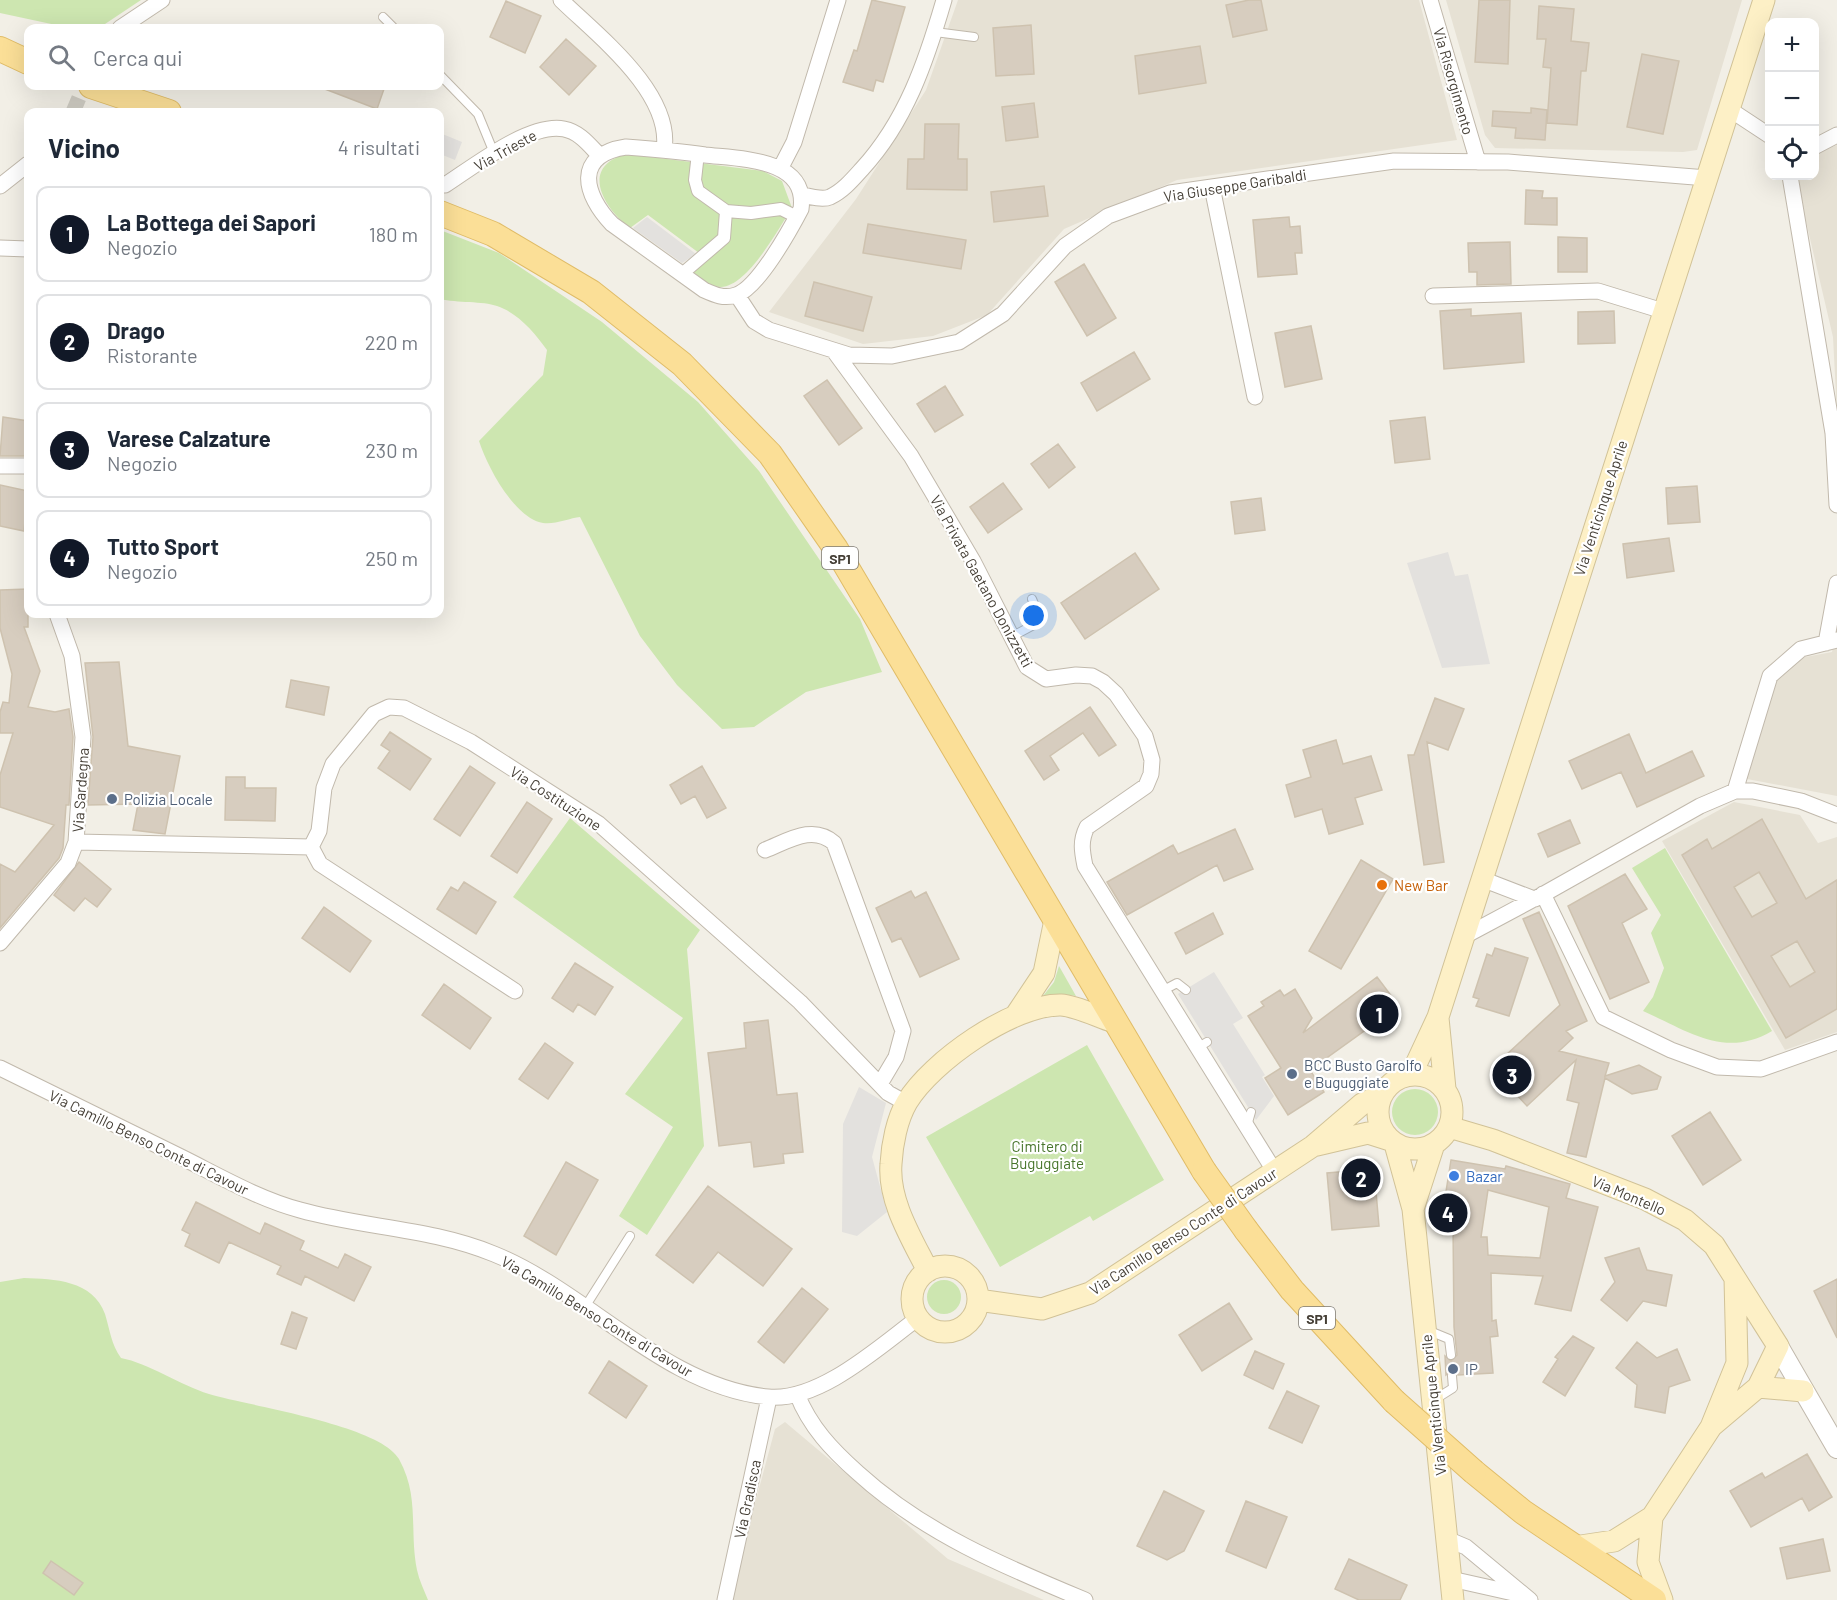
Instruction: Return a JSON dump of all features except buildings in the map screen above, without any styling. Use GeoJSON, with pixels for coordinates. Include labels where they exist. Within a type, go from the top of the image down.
{"type":"FeatureCollection","features":[{"type":"Feature","properties":{"kind":"main road","name":"Via Venticinque Aprile"},"geometry":{"type":"LineString","coordinates":[[1410,1075],[1438,1017],[1764,0]]}},
{"type":"Feature","properties":{"kind":"main road"},"geometry":{"type":"LineString","coordinates":[[0,49],[24,60]]}},
{"type":"Feature","properties":{"kind":"main road"},"geometry":{"type":"LineString","coordinates":[[103,90],[157,108]]}},
{"type":"Feature","properties":{"kind":"main road","name":"SP1"},"geometry":{"type":"LineString","coordinates":[[444,215],[493,234],[591,292],[682,364],[770,454],[836,549],[1204,1171],[1292,1290],[1394,1401],[1474,1472],[1523,1512],[1654,1600]]}},
{"type":"Feature","properties":{"kind":"main road"},"geometry":{"type":"LineString","coordinates":[[1016,1015],[1044,973],[1054,920]]}},
{"type":"Feature","properties":{"kind":"main road"},"geometry":{"type":"LineString","coordinates":[[928,1271],[895,1199],[890,1166],[896,1134],[906,1103],[928,1074],[960,1047],[1016,1015],[1061,1005],[1114,1022]]}},
{"type":"Feature","properties":{"kind":"main road","name":"Via Venticinque Aprile"},"geometry":{"type":"LineString","coordinates":[[1438,1017],[1445,1089]]}},
{"type":"Feature","properties":{"kind":"main road"},"geometry":{"type":"LineString","coordinates":[[1410,1075],[1423,1075],[1435,1080],[1445,1089],[1452,1108],[1449,1127],[1434,1144],[1415,1150],[1392,1142],[1377,1119],[1381,1095],[1389,1085],[1410,1075]]}},
{"type":"Feature","properties":{"kind":"main road","name":"Via Camillo Benso Conte di Cavour"},"geometry":{"type":"LineString","coordinates":[[978,1300],[1042,1309],[1090,1293],[1275,1172],[1313,1146],[1362,1104],[1381,1095]]}},
{"type":"Feature","properties":{"kind":"main road","name":"Via Montello"},"geometry":{"type":"LineString","coordinates":[[1449,1127],[1493,1140],[1645,1199],[1685,1220],[1714,1245],[1778,1346]]}},
{"type":"Feature","properties":{"kind":"main road","name":"Via Camillo Benso Conte di Cavour"},"geometry":{"type":"LineString","coordinates":[[1313,1146],[1342,1137],[1368,1133],[1392,1142]]}},
{"type":"Feature","properties":{"kind":"main road","name":"Via Venticinque Aprile"},"geometry":{"type":"LineString","coordinates":[[1392,1142],[1413,1209],[1453,1600]]}},
{"type":"Feature","properties":{"kind":"main road","name":"Via Venticinque Aprile"},"geometry":{"type":"LineString","coordinates":[[1413,1209],[1434,1144]]}},
{"type":"Feature","properties":{"kind":"main road"},"geometry":{"type":"LineString","coordinates":[[947,1266],[966,1273],[977,1290],[978,1300],[971,1319],[955,1330],[934,1330],[918,1318],[914,1308],[914,1287],[928,1271],[947,1266]]}},
{"type":"Feature","properties":{"kind":"main road"},"geometry":{"type":"LineString","coordinates":[[1574,1547],[1614,1541],[1652,1517],[1711,1427],[1737,1363],[1734,1276]]}},
{"type":"Feature","properties":{"kind":"main road"},"geometry":{"type":"LineString","coordinates":[[1737,1363],[1778,1346]]}},
{"type":"Feature","properties":{"kind":"main road"},"geometry":{"type":"LineString","coordinates":[[1711,1427],[1758,1387],[1778,1346]]}},
{"type":"Feature","properties":{"kind":"main road"},"geometry":{"type":"LineString","coordinates":[[1758,1387],[1803,1391]]}},
{"type":"Feature","properties":{"kind":"main road"},"geometry":{"type":"LineString","coordinates":[[1652,1517],[1648,1562],[1662,1600]]}},
{"type":"Feature","properties":{"kind":"street"},"geometry":{"type":"LineString","coordinates":[[126,24],[162,0]]}},
{"type":"Feature","properties":{"kind":"street"},"geometry":{"type":"LineString","coordinates":[[561,0],[621,58],[654,99],[662,120],[664,150]]}},
{"type":"Feature","properties":{"kind":"street"},"geometry":{"type":"LineString","coordinates":[[780,170],[794,142],[838,0]]}},
{"type":"Feature","properties":{"kind":"street"},"geometry":{"type":"LineString","coordinates":[[803,195],[829,197],[848,185],[877,153],[901,116],[922,73],[944,0]]}},
{"type":"Feature","properties":{"kind":"street","name":"Via Risorgimento"},"geometry":{"type":"LineString","coordinates":[[1430,0],[1478,162]]}},
{"type":"Feature","properties":{"kind":"street"},"geometry":{"type":"LineString","coordinates":[[1729,109],[1765,132]]}},
{"type":"Feature","properties":{"kind":"street","name":"Via Trieste"},"geometry":{"type":"LineString","coordinates":[[445,185],[529,134],[548,128],[565,129],[581,136],[600,156]]}},
{"type":"Feature","properties":{"kind":"street"},"geometry":{"type":"LineString","coordinates":[[1819,145],[1837,135]]}},
{"type":"Feature","properties":{"kind":"street"},"geometry":{"type":"LineString","coordinates":[[626,147],[698,153],[753,160],[780,170],[798,184],[803,195],[797,217],[752,285],[737,295],[720,297],[682,274],[612,224],[592,201],[588,187],[590,170],[600,156],[612,149],[626,147]]}},
{"type":"Feature","properties":{"kind":"street"},"geometry":{"type":"LineString","coordinates":[[698,153],[695,180],[698,191],[726,211],[751,213],[781,209],[797,217]]}},
{"type":"Feature","properties":{"kind":"street","name":"Via Giuseppe Garibaldi"},"geometry":{"type":"LineString","coordinates":[[737,295],[754,321],[762,326],[849,355],[892,356],[959,342],[1003,314],[1065,246],[1107,216],[1170,193],[1394,161],[1478,162],[1707,178]]}},
{"type":"Feature","properties":{"kind":"street"},"geometry":{"type":"LineString","coordinates":[[0,186],[24,167]]}},
{"type":"Feature","properties":{"kind":"street"},"geometry":{"type":"LineString","coordinates":[[1791,180],[1833,433],[1837,505]]}},
{"type":"Feature","properties":{"kind":"street"},"geometry":{"type":"LineString","coordinates":[[1212,187],[1255,397]]}},
{"type":"Feature","properties":{"kind":"street"},"geometry":{"type":"LineString","coordinates":[[682,274],[724,238],[726,211]]}},
{"type":"Feature","properties":{"kind":"street"},"geometry":{"type":"LineString","coordinates":[[0,248],[24,249]]}},
{"type":"Feature","properties":{"kind":"street"},"geometry":{"type":"LineString","coordinates":[[1433,296],[1598,291],[1663,311]]}},
{"type":"Feature","properties":{"kind":"street","name":"Via Privata Gaetano Donizzetti"},"geometry":{"type":"LineString","coordinates":[[834,351],[911,456],[973,561],[1027,667],[1046,679],[1092,676],[1103,682],[1116,694],[1145,736],[1152,760],[1151,774],[1146,786],[1104,813],[1087,827],[1082,836],[1085,866],[1161,992]]}},
{"type":"Feature","properties":{"kind":"street"},"geometry":{"type":"LineString","coordinates":[[0,466],[24,466]]}},
{"type":"Feature","properties":{"kind":"street"},"geometry":{"type":"LineString","coordinates":[[1735,791],[1770,676],[1801,649],[1831,641],[1837,583]]}},
{"type":"Feature","properties":{"kind":"street","name":"Via Sardegna"},"geometry":{"type":"LineString","coordinates":[[0,943],[68,862],[76,842],[83,737],[72,656],[58,618]]}},
{"type":"Feature","properties":{"kind":"street","name":"Via Costituzione"},"geometry":{"type":"LineString","coordinates":[[311,847],[319,831],[324,788],[333,765],[374,714],[388,707],[404,708],[471,742],[598,824],[800,1002],[888,1093],[906,1103]]}},
{"type":"Feature","properties":{"kind":"street"},"geometry":{"type":"LineString","coordinates":[[1463,937],[1700,806],[1735,791],[1753,791],[1801,801],[1837,815]]}},
{"type":"Feature","properties":{"kind":"street"},"geometry":{"type":"LineString","coordinates":[[765,850],[811,832],[825,834],[834,843],[903,1031],[896,1057],[880,1084]]}},
{"type":"Feature","properties":{"kind":"street"},"geometry":{"type":"LineString","coordinates":[[76,842],[311,847],[320,864],[515,991]]}},
{"type":"Feature","properties":{"kind":"street"},"geometry":{"type":"LineString","coordinates":[[1482,879],[1539,897],[1603,1017],[1671,1050],[1717,1067],[1761,1069],[1837,1042]]}},
{"type":"Feature","properties":{"kind":"street"},"geometry":{"type":"LineString","coordinates":[[1161,992],[1202,1045],[1249,1120],[1275,1172]]}},
{"type":"Feature","properties":{"kind":"street","name":"Via Camillo Benso Conte di Cavour"},"geometry":{"type":"LineString","coordinates":[[0,1068],[254,1193],[300,1210],[454,1239],[496,1254],[585,1307],[673,1364],[706,1381],[769,1398],[797,1394],[826,1382],[918,1318]]}},
{"type":"Feature","properties":{"kind":"street","name":"Via Montello"},"geometry":{"type":"LineString","coordinates":[[1778,1346],[1837,1448]]}},
{"type":"Feature","properties":{"kind":"street"},"geometry":{"type":"LineString","coordinates":[[797,1394],[805,1414],[832,1450],[883,1497],[950,1540],[997,1564],[1085,1600]]}},
{"type":"Feature","properties":{"kind":"street","name":"Via Gradisca"},"geometry":{"type":"LineString","coordinates":[[725,1600],[769,1398]]}},
{"type":"Feature","properties":{"kind":"street"},"geometry":{"type":"LineString","coordinates":[[1447,1539],[1466,1547],[1525,1597]]}},
{"type":"Feature","properties":{"kind":"street"},"geometry":{"type":"LineString","coordinates":[[1451,1579],[1525,1597]]}},
{"type":"Feature","properties":{"kind":"lane"},"geometry":{"type":"LineString","coordinates":[[383,17],[390,24]]}},
{"type":"Feature","properties":{"kind":"lane"},"geometry":{"type":"LineString","coordinates":[[935,32],[974,37]]}},
{"type":"Feature","properties":{"kind":"lane"},"geometry":{"type":"LineString","coordinates":[[444,79],[478,114],[495,154]]}},
{"type":"Feature","properties":{"kind":"lane"},"geometry":{"type":"LineString","coordinates":[[1013,636],[1041,621],[1032,599]]}},
{"type":"Feature","properties":{"kind":"lane"},"geometry":{"type":"LineString","coordinates":[[1161,992],[1176,983],[1186,990]]}},
{"type":"Feature","properties":{"kind":"lane"},"geometry":{"type":"LineString","coordinates":[[585,1307],[630,1236]]}},
{"type":"Feature","properties":{"kind":"lane"},"geometry":{"type":"LineString","coordinates":[[1425,1329],[1449,1339],[1451,1355]]}},
{"type":"Feature","properties":{"kind":"lane"},"geometry":{"type":"LineString","coordinates":[[1433,1401],[1453,1388],[1452,1376]]}},
{"type":"Feature","properties":{"kind":"shaded area"},"geometry":{"type":"Polygon","coordinates":[[[958,0],[1419,0],[1457,140],[1177,180],[1064,229],[987,315],[933,336],[863,344],[769,312],[856,199],[926,90],[958,0]]]}},
{"type":"Feature","properties":{"kind":"shaded area"},"geometry":{"type":"Polygon","coordinates":[[[1446,0],[1742,0],[1697,150],[1683,152],[1495,148],[1485,135],[1446,0]]]}},
{"type":"Feature","properties":{"kind":"shaded area"},"geometry":{"type":"Polygon","coordinates":[[[444,135],[462,142],[455,160],[444,156],[444,135]]]}},
{"type":"Feature","properties":{"kind":"shaded area"},"geometry":{"type":"Polygon","coordinates":[[[1837,145],[1837,414],[1833,337],[1797,183],[1800,180],[1819,180],[1820,152],[1837,145]]]}},
{"type":"Feature","properties":{"kind":"shaded area"},"geometry":{"type":"Polygon","coordinates":[[[647,217],[696,254],[682,263],[633,228],[647,217]]]}},
{"type":"Feature","properties":{"kind":"shaded area"},"geometry":{"type":"Polygon","coordinates":[[[1448,552],[1455,576],[1468,574],[1490,664],[1442,668],[1407,563],[1448,552]]]}},
{"type":"Feature","properties":{"kind":"shaded area"},"geometry":{"type":"Polygon","coordinates":[[[1837,625],[1837,796],[1747,779],[1770,689],[1795,659],[1832,652],[1837,625]]]}},
{"type":"Feature","properties":{"kind":"shaded area"},"geometry":{"type":"Polygon","coordinates":[[[1734,802],[1800,815],[1818,843],[1837,837],[1837,1032],[1785,1050],[1662,841],[1734,802]]]}},
{"type":"Feature","properties":{"kind":"shaded area"},"geometry":{"type":"Polygon","coordinates":[[[1214,972],[1243,1018],[1233,1024],[1265,1075],[1262,1077],[1274,1096],[1256,1120],[1178,994],[1214,972]]]}},
{"type":"Feature","properties":{"kind":"shaded area"},"geometry":{"type":"Polygon","coordinates":[[[859,1087],[886,1103],[872,1157],[887,1212],[857,1236],[842,1232],[843,1124],[859,1087]]]}},
{"type":"Feature","properties":{"kind":"shaded area"},"geometry":{"type":"Polygon","coordinates":[[[785,1422],[948,1559],[1044,1600],[729,1600],[775,1429],[785,1422]]]}},
{"type":"Feature","properties":{"kind":"green space"},"geometry":{"type":"Polygon","coordinates":[[[0,0],[141,0],[105,24],[51,24],[0,13],[0,0]]]}},
{"type":"Feature","properties":{"kind":"green space"},"geometry":{"type":"Polygon","coordinates":[[[627,154],[763,171],[782,181],[792,208],[771,242],[742,277],[721,287],[711,285],[684,267],[699,253],[648,215],[630,228],[611,210],[600,188],[600,177],[603,168],[612,160],[627,154]]]}},
{"type":"Feature","properties":{"kind":"green space"},"geometry":{"type":"Polygon","coordinates":[[[444,232],[499,253],[602,322],[698,402],[759,471],[860,619],[882,672],[806,692],[754,727],[722,729],[677,685],[640,636],[580,517],[543,523],[522,512],[503,490],[488,464],[479,441],[543,375],[547,350],[525,324],[505,309],[485,303],[444,300],[444,232]]]}},
{"type":"Feature","properties":{"kind":"green space"},"geometry":{"type":"Polygon","coordinates":[[[570,818],[700,930],[687,949],[704,1146],[647,1235],[619,1216],[673,1127],[625,1094],[683,1018],[513,897],[570,818]]]}},
{"type":"Feature","properties":{"kind":"green space"},"geometry":{"type":"Polygon","coordinates":[[[1665,848],[1772,1031],[1755,1039],[1722,1042],[1691,1034],[1643,1011],[1653,997],[1664,968],[1651,933],[1661,915],[1632,868],[1665,848]]]}},
{"type":"Feature","properties":{"kind":"green space"},"geometry":{"type":"Polygon","coordinates":[[[1059,966],[1076,996],[1062,994],[1043,996],[1054,982],[1059,966]]]}},
{"type":"Feature","properties":{"kind":"green space","name":"Cimitero di Buguggiate"},"geometry":{"type":"Polygon","coordinates":[[[1087,1045],[1164,1180],[1093,1221],[1090,1216],[1000,1267],[926,1137],[1087,1045]]]}},
{"type":"Feature","properties":{"kind":"green space"},"geometry":{"type":"Polygon","coordinates":[[[1415,1089],[1424,1090],[1431,1096],[1437,1103],[1437,1121],[1431,1128],[1424,1134],[1415,1135],[1406,1134],[1399,1128],[1393,1121],[1392,1112],[1393,1103],[1399,1096],[1406,1090],[1415,1089]]]}},
{"type":"Feature","properties":{"kind":"green space"},"geometry":{"type":"Polygon","coordinates":[[[24,1278],[60,1281],[92,1294],[105,1314],[113,1342],[121,1358],[142,1364],[209,1394],[312,1418],[367,1436],[387,1447],[399,1459],[410,1487],[417,1570],[428,1600],[0,1600],[0,1282],[24,1278]]]}},
{"type":"Feature","properties":{"kind":"green space"},"geometry":{"type":"Polygon","coordinates":[[[944,1280],[956,1285],[961,1297],[956,1309],[944,1314],[932,1309],[927,1297],[932,1285],[944,1280]]]}},
{"type":"Feature","properties":{"kind":"tunnel"},"geometry":{"type":"LineString","coordinates":[[75,108],[82,90]]}},
{"type":"Feature","properties":{"kind":"place","name":"Polizia Locale"},"geometry":{"type":"Point","coordinates":[112,799]}},
{"type":"Feature","properties":{"kind":"place","name":"New Bar"},"geometry":{"type":"Point","coordinates":[1382,885]}},
{"type":"Feature","properties":{"kind":"place","name":"La Bottega dei Sapori"},"geometry":{"type":"Point","coordinates":[1379,1014]}},
{"type":"Feature","properties":{"kind":"place","name":"BCC Busto Garolfo e Buguggiate"},"geometry":{"type":"Point","coordinates":[1292,1074]}},
{"type":"Feature","properties":{"kind":"place","name":"Varese Calzature"},"geometry":{"type":"Point","coordinates":[1512,1075]}},
{"type":"Feature","properties":{"kind":"place","name":"Bazar"},"geometry":{"type":"Point","coordinates":[1454,1176]}},
{"type":"Feature","properties":{"kind":"place","name":"Drago"},"geometry":{"type":"Point","coordinates":[1361,1178]}},
{"type":"Feature","properties":{"kind":"place","name":"Tutto Sport"},"geometry":{"type":"Point","coordinates":[1448,1213]}},
{"type":"Feature","properties":{"kind":"place","name":"IP"},"geometry":{"type":"Point","coordinates":[1453,1369]}}]}
